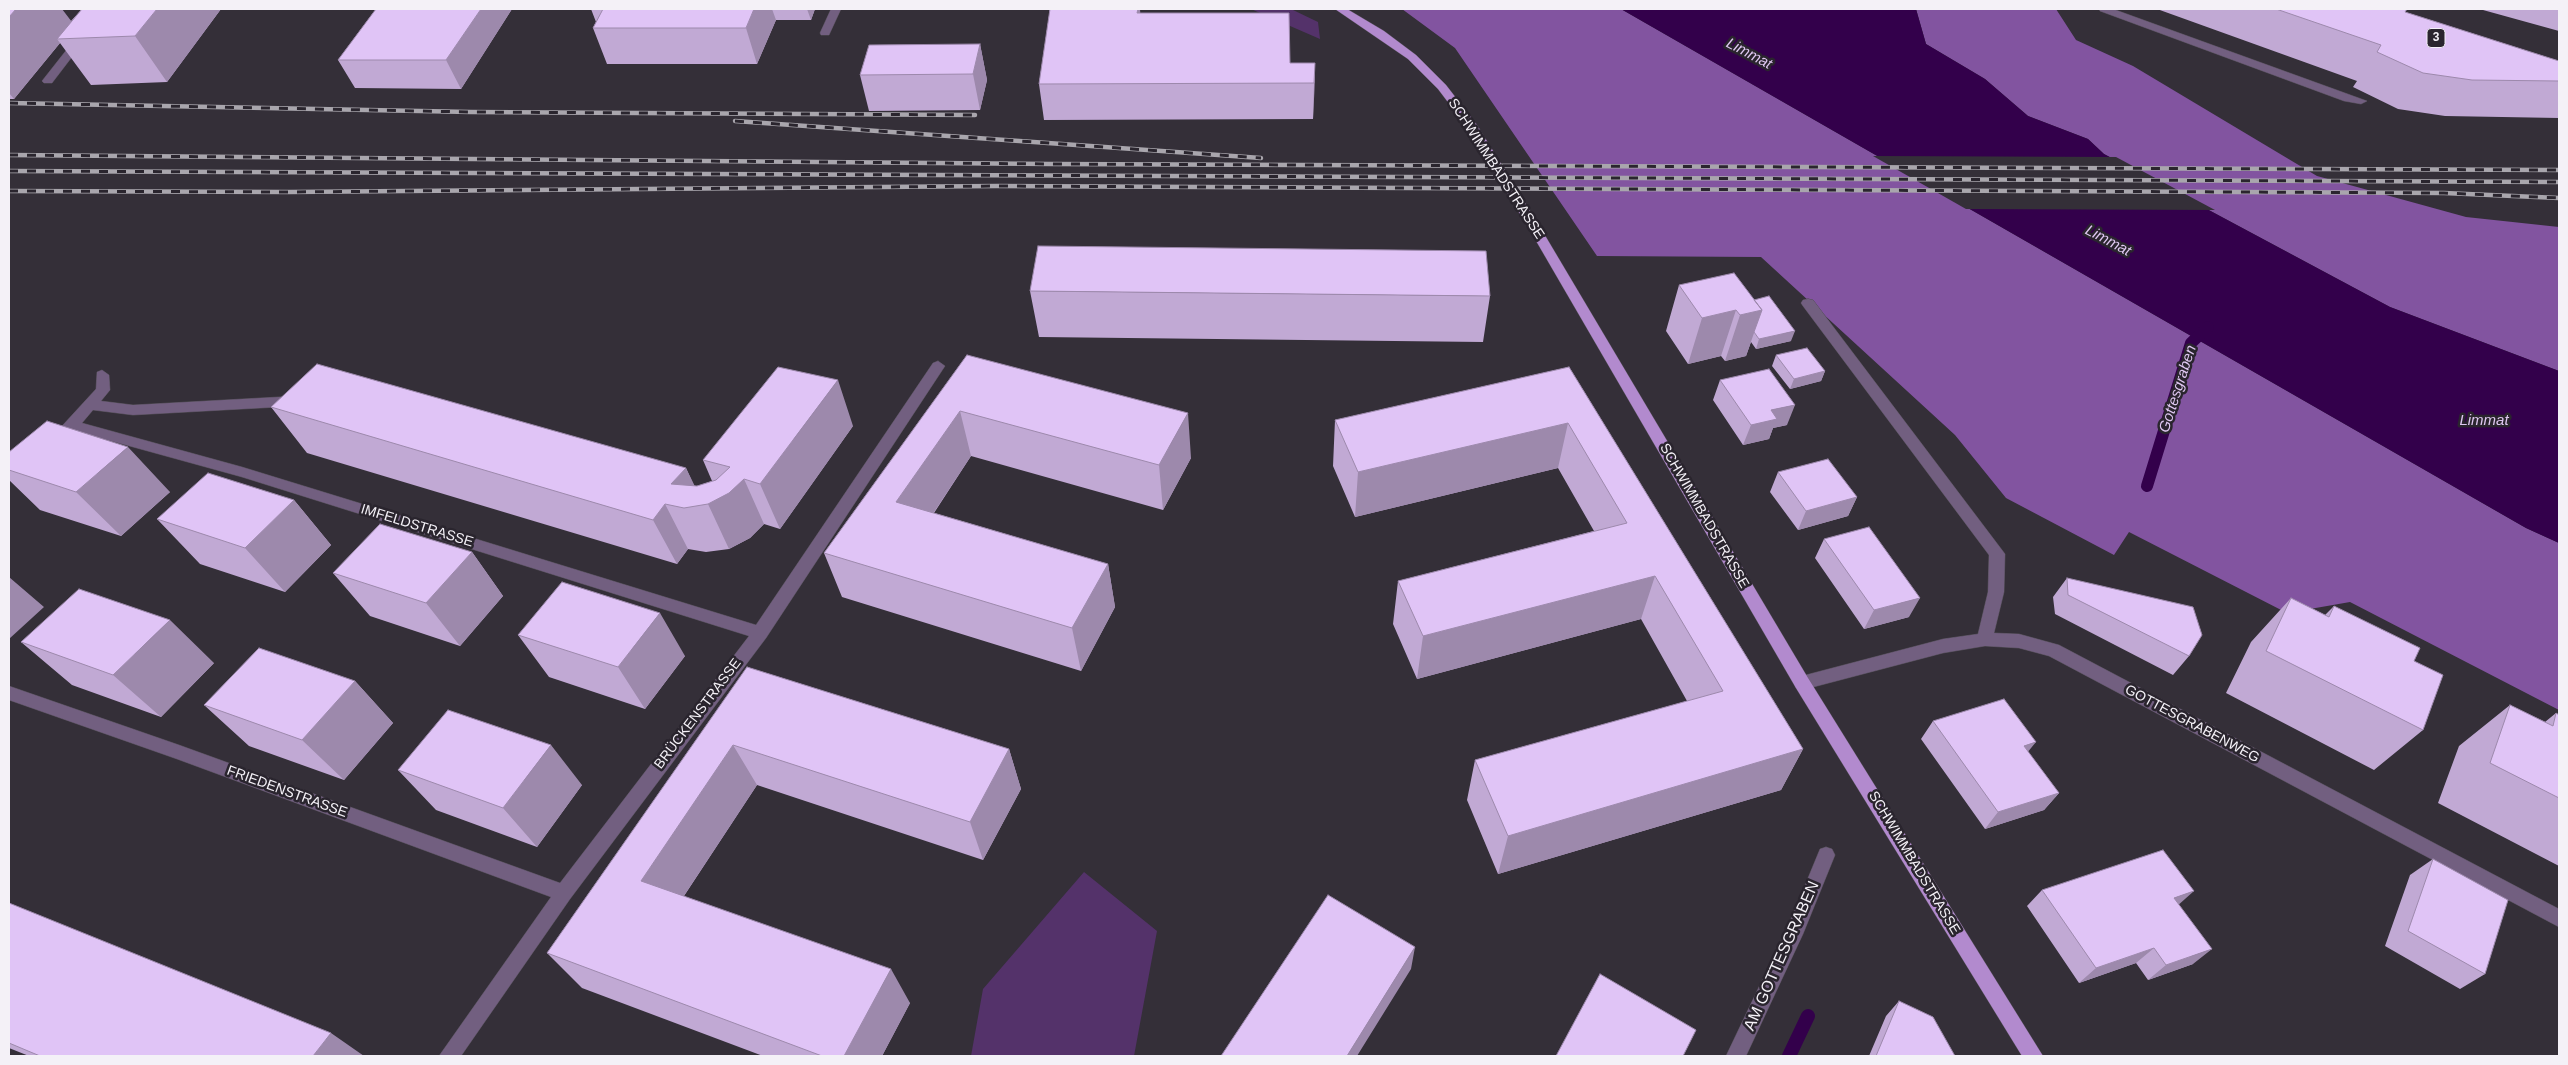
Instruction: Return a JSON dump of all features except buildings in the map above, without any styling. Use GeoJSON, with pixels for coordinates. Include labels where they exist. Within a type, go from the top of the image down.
{"type":"FeatureCollection","features":[{"type":"Feature","properties":{"kind":"main road","name":"SCHWIMMBADSTRASSE"},"geometry":{"type":"LineString","coordinates":[[1340,9],[1380,33],[1412,57],[1442,87],[1471,126],[1537,232],[1802,683],[2033,1056]]}},
{"type":"Feature","properties":{"kind":"street"},"geometry":{"type":"LineString","coordinates":[[48,81],[99,15],[100,9]]}},
{"type":"Feature","properties":{"kind":"street"},"geometry":{"type":"LineString","coordinates":[[824,32],[836,9]]}},
{"type":"Feature","properties":{"kind":"street"},"geometry":{"type":"LineString","coordinates":[[2104,9],[2348,99],[2361,101]]}},
{"type":"Feature","properties":{"kind":"street"},"geometry":{"type":"LineString","coordinates":[[1808,303],[1997,554],[1996,592],[1986,639]]}},
{"type":"Feature","properties":{"kind":"street","name":"BRÜCKENSTRASSE"},"geometry":{"type":"LineString","coordinates":[[449,1056],[564,894],[760,633],[938,366]]}},
{"type":"Feature","properties":{"kind":"street"},"geometry":{"type":"LineString","coordinates":[[58,437],[92,406],[103,390],[102,375]]}},
{"type":"Feature","properties":{"kind":"street"},"geometry":{"type":"LineString","coordinates":[[92,406],[132,410],[315,400]]}},
{"type":"Feature","properties":{"kind":"street","name":"IMFELDSTRASSE"},"geometry":{"type":"LineString","coordinates":[[72,425],[242,472],[760,633]]}},
{"type":"Feature","properties":{"kind":"street","name":"GOTTESGRABENWEG"},"geometry":{"type":"LineString","coordinates":[[1802,683],[1943,646],[1986,639],[2019,641],[2052,650],[2559,918]]}},
{"type":"Feature","properties":{"kind":"street","name":"FRIEDENSTRASSE"},"geometry":{"type":"LineString","coordinates":[[9,693],[179,752],[564,894]]}},
{"type":"Feature","properties":{"kind":"street","name":"AM GOTTESGRABEN"},"geometry":{"type":"LineString","coordinates":[[1736,1056],[1797,928],[1826,854]]}},
{"type":"Feature","properties":{"kind":"shaded area"},"geometry":{"type":"Polygon","coordinates":[[[1251,9],[1293,10],[1318,22],[1320,39],[1251,9]]]}},
{"type":"Feature","properties":{"kind":"shaded area"},"geometry":{"type":"Polygon","coordinates":[[[1402,9],[1621,9],[2526,528],[2559,543],[2559,710],[2350,602],[2287,613],[2129,532],[2114,555],[2006,498],[1955,435],[1761,257],[1597,256],[1455,48],[1402,9]]]}},
{"type":"Feature","properties":{"kind":"shaded area"},"geometry":{"type":"Polygon","coordinates":[[[1916,9],[2056,9],[2076,40],[2133,66],[2317,176],[2466,217],[2559,227],[2559,371],[2390,307],[2104,154],[2088,139],[2028,116],[1985,79],[1926,44],[1916,9]]]}},
{"type":"Feature","properties":{"kind":"shaded area"},"geometry":{"type":"Polygon","coordinates":[[[1084,872],[1157,931],[1134,1056],[971,1056],[983,989],[1084,872]]]}},
{"type":"Feature","properties":{"kind":"water","name":"Limmat"},"geometry":{"type":"Polygon","coordinates":[[[1621,9],[1916,9],[1926,44],[1985,79],[2028,116],[2088,139],[2104,154],[2390,307],[2559,371],[2559,543],[2526,528],[1621,9]]]}},
{"type":"Feature","properties":{"kind":"pier"},"geometry":{"type":"Polygon","coordinates":[[[1873,156],[2116,157],[2215,210],[1966,209],[1873,156]]]}},
{"type":"Feature","properties":{"kind":"waterway","name":"Gottesgraben"},"geometry":{"type":"LineString","coordinates":[[2147,486],[2191,343],[2208,327]]}},
{"type":"Feature","properties":{"kind":"waterway","name":"Gottesgraben"},"geometry":{"type":"LineString","coordinates":[[1789,1056],[1808,1016]]}},
{"type":"Feature","properties":{"kind":"railway"},"geometry":{"type":"LineString","coordinates":[[9,103],[471,112],[975,115]]}},
{"type":"Feature","properties":{"kind":"railway"},"geometry":{"type":"LineString","coordinates":[[735,121],[1261,158]]}},
{"type":"Feature","properties":{"kind":"railway"},"geometry":{"type":"LineString","coordinates":[[9,155],[1051,164],[2559,170]]}},
{"type":"Feature","properties":{"kind":"railway"},"geometry":{"type":"LineString","coordinates":[[9,171],[2559,182]]}},
{"type":"Feature","properties":{"kind":"railway"},"geometry":{"type":"LineString","coordinates":[[9,191],[289,192],[997,186],[2444,193],[2559,198]]}}]}
